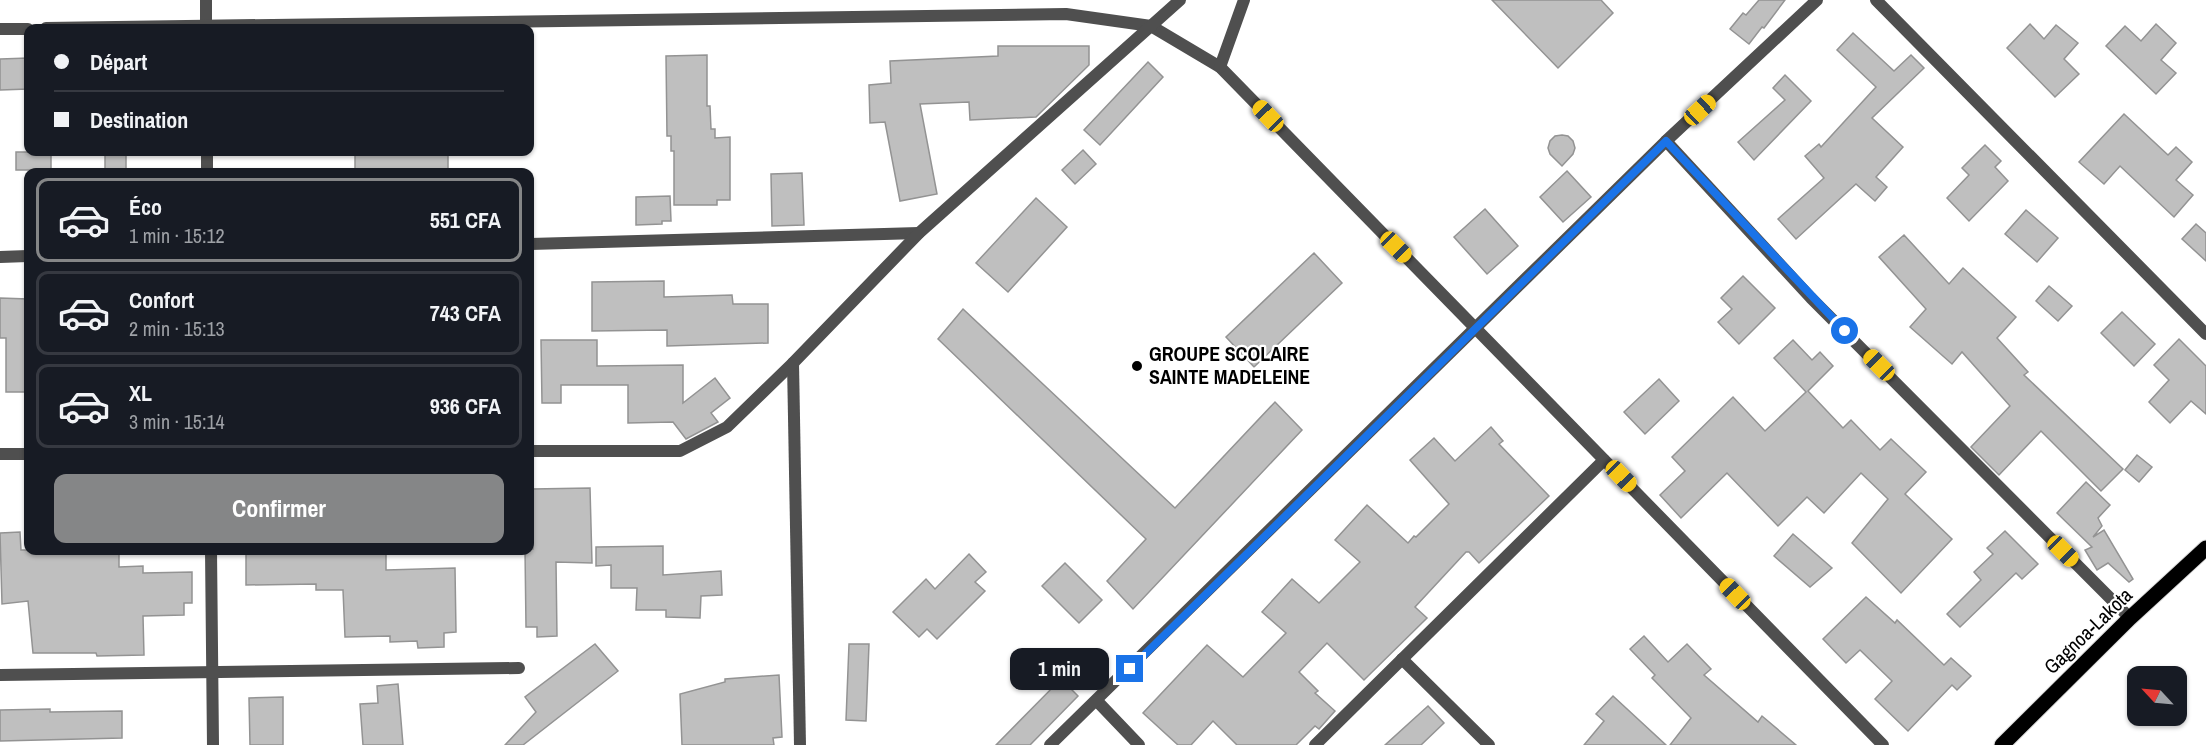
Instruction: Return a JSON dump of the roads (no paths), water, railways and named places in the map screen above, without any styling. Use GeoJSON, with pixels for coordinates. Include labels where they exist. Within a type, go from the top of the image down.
{"type":"FeatureCollection","features":[{"type":"Feature","properties":{"kind":"main road","name":"Gagnoa-Lakota"},"geometry":{"type":"LineString","coordinates":[[2001,745],[2130,618],[2206,548]]}},
{"type":"Feature","properties":{"kind":"street"},"geometry":{"type":"LineString","coordinates":[[206,0],[206,24]]}},
{"type":"Feature","properties":{"kind":"street"},"geometry":{"type":"LineString","coordinates":[[534,451],[680,451],[727,427],[793,363],[919,233],[1180,0]]}},
{"type":"Feature","properties":{"kind":"street"},"geometry":{"type":"LineString","coordinates":[[1220,67],[1244,0]]}},
{"type":"Feature","properties":{"kind":"street"},"geometry":{"type":"LineString","coordinates":[[1050,745],[1666,141],[1817,0]]}},
{"type":"Feature","properties":{"kind":"street"},"geometry":{"type":"LineString","coordinates":[[1876,0],[2206,334]]}},
{"type":"Feature","properties":{"kind":"street"},"geometry":{"type":"LineString","coordinates":[[404,24],[1066,14],[1151,26],[1220,67],[1883,745]]}},
{"type":"Feature","properties":{"kind":"street"},"geometry":{"type":"LineString","coordinates":[[0,29],[24,29]]}},
{"type":"Feature","properties":{"kind":"street"},"geometry":{"type":"LineString","coordinates":[[1666,141],[1811,297],[2130,618]]}},
{"type":"Feature","properties":{"kind":"street"},"geometry":{"type":"LineString","coordinates":[[534,244],[919,233]]}},
{"type":"Feature","properties":{"kind":"street"},"geometry":{"type":"LineString","coordinates":[[0,257],[24,256]]}},
{"type":"Feature","properties":{"kind":"street"},"geometry":{"type":"LineString","coordinates":[[793,363],[800,745]]}},
{"type":"Feature","properties":{"kind":"street"},"geometry":{"type":"LineString","coordinates":[[0,454],[24,454]]}},
{"type":"Feature","properties":{"kind":"street"},"geometry":{"type":"LineString","coordinates":[[1315,745],[1604,460]]}},
{"type":"Feature","properties":{"kind":"street"},"geometry":{"type":"LineString","coordinates":[[211,555],[213,745]]}},
{"type":"Feature","properties":{"kind":"street"},"geometry":{"type":"LineString","coordinates":[[1402,659],[1489,745]]}},
{"type":"Feature","properties":{"kind":"street"},"geometry":{"type":"LineString","coordinates":[[0,675],[519,668]]}},
{"type":"Feature","properties":{"kind":"street"},"geometry":{"type":"LineString","coordinates":[[1096,701],[1139,745]]}},
{"type":"Feature","properties":{"kind":"place","name":"GROUPE SCOLAIRE SAINTE MADELEINE"},"geometry":{"type":"Point","coordinates":[1137,366]}}]}
